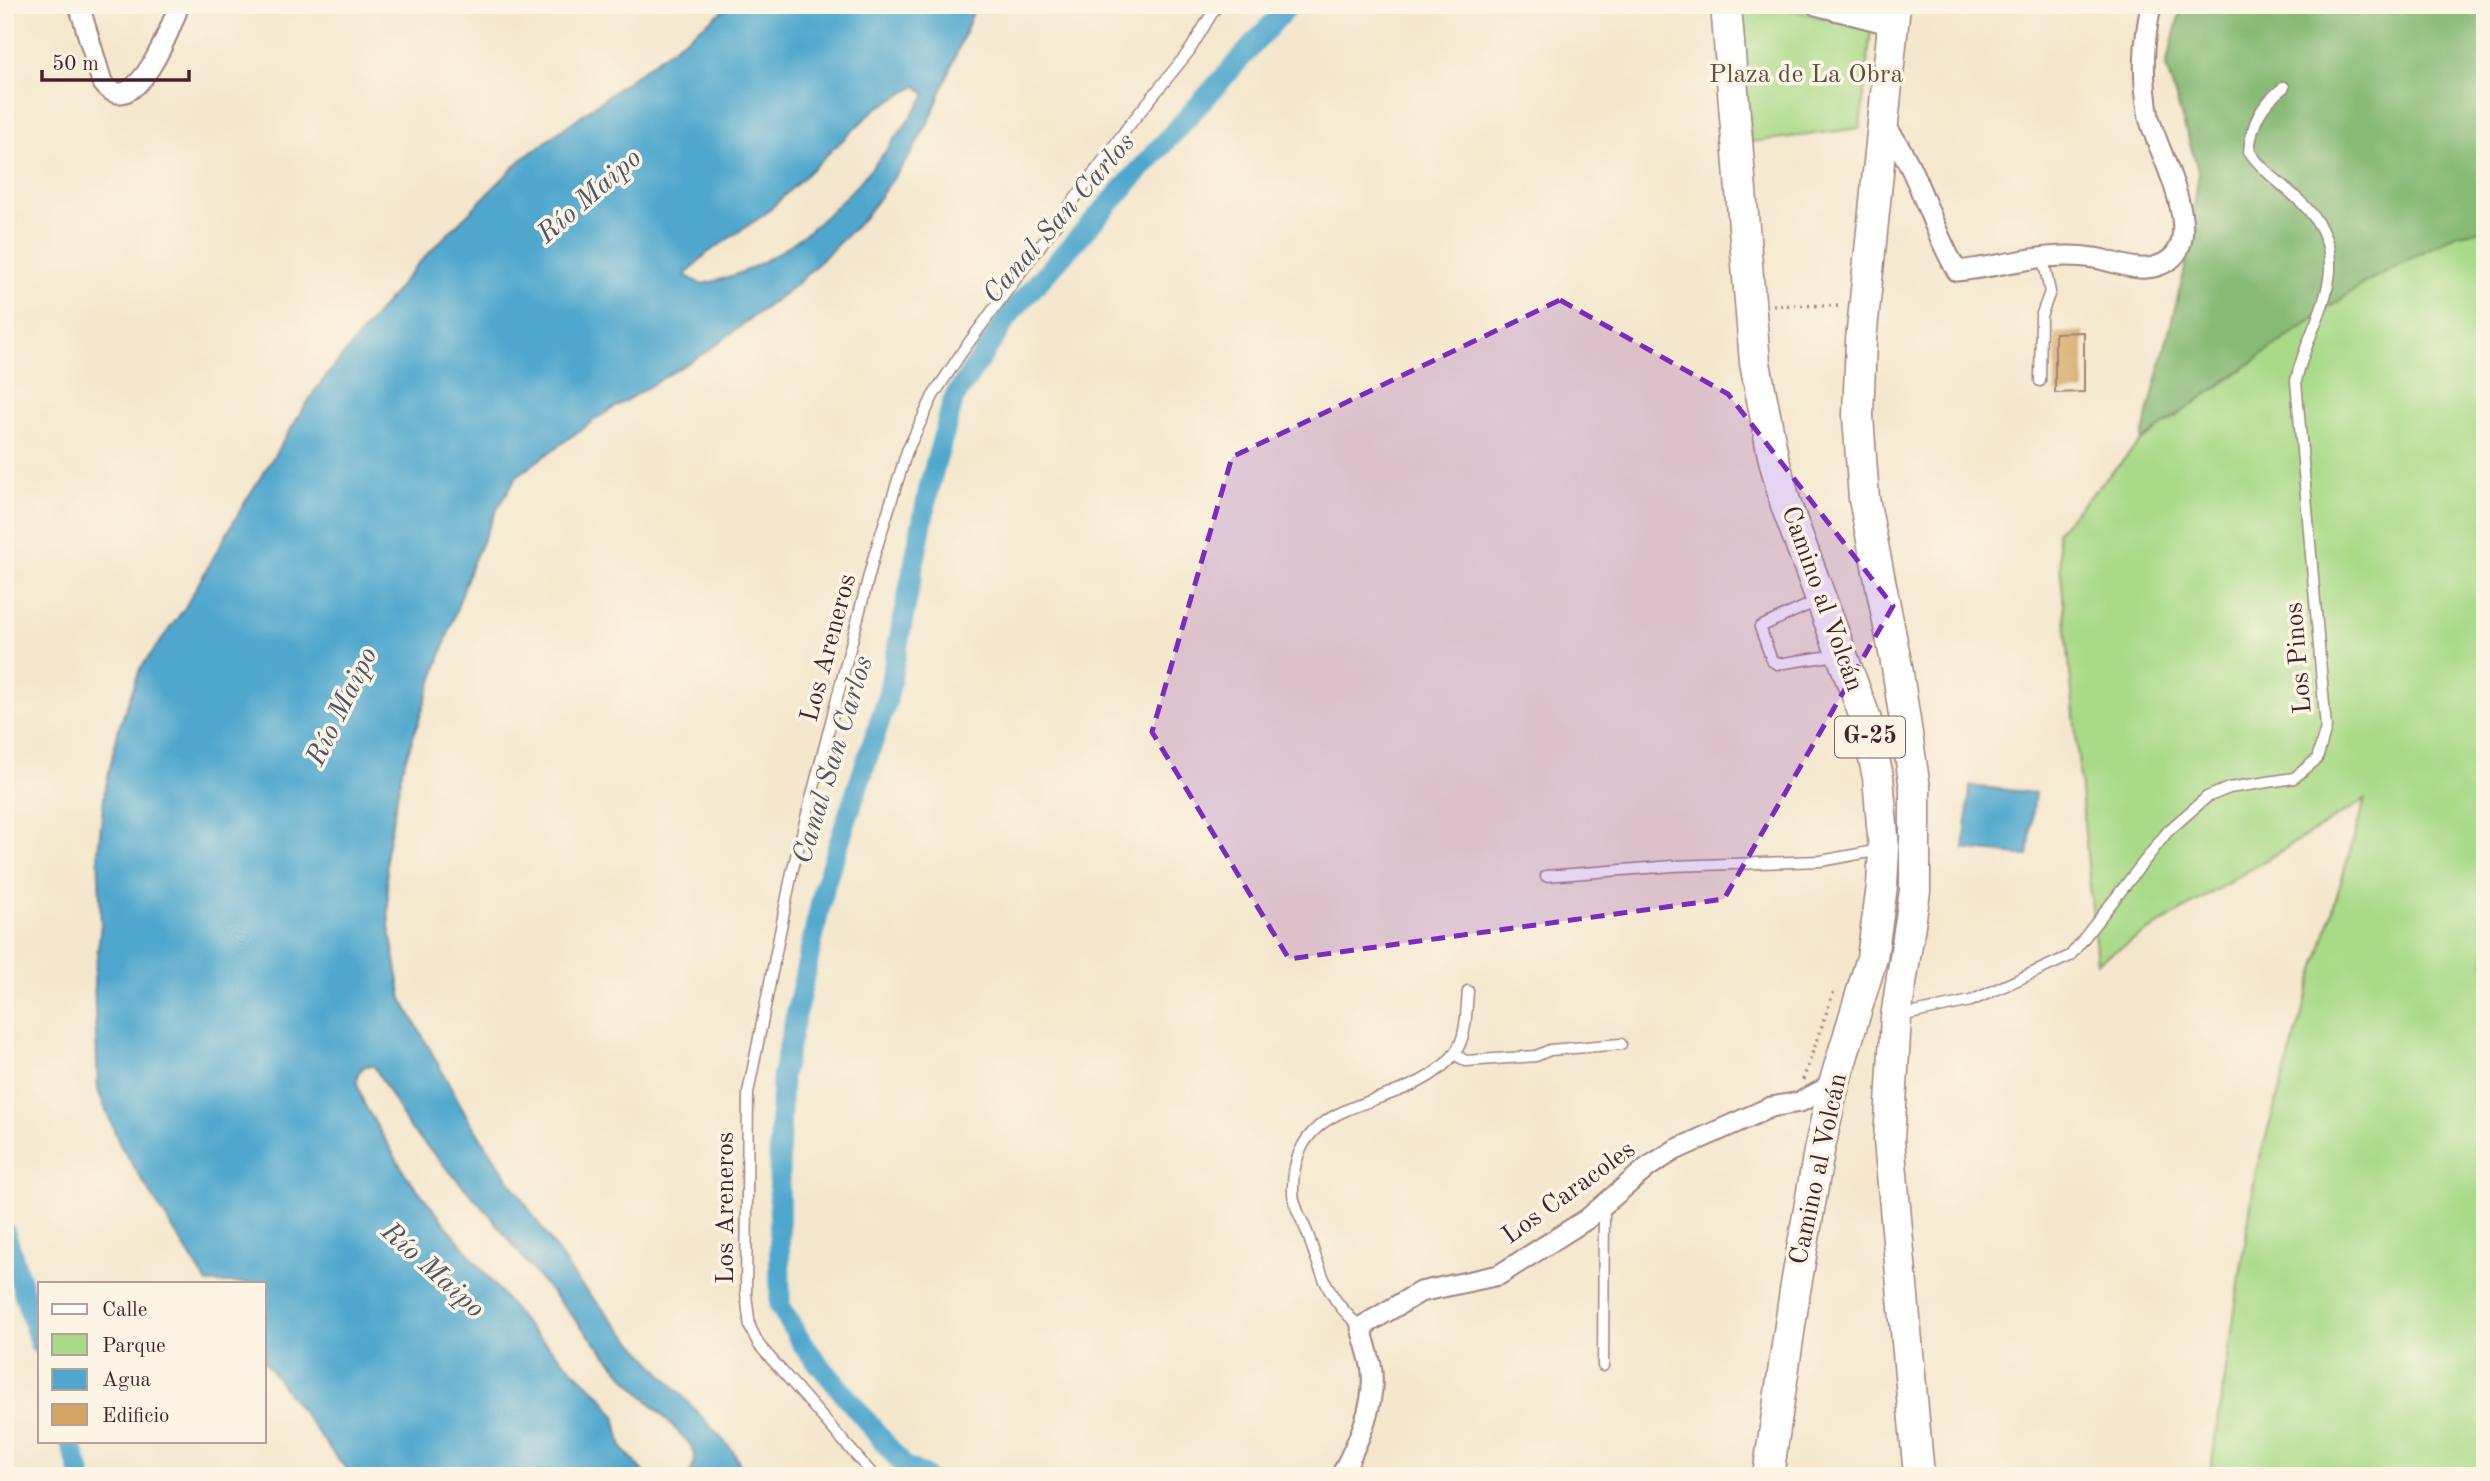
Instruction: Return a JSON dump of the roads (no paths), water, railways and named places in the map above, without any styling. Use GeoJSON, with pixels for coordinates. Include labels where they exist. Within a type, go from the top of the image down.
{"type":"FeatureCollection","features":[{"type":"Feature","properties":{"kind":"main road","name":"Camino al Volcán"},"geometry":{"type":"LineString","coordinates":[[1726,5],[1755,363],[1773,456],[1786,505],[1844,659],[1873,747],[1881,801],[1884,849],[1872,958],[1834,1084],[1794,1290],[1768,1476]]}},
{"type":"Feature","properties":{"kind":"main road","name":"Camino al Volcán"},"geometry":{"type":"LineString","coordinates":[[1894,15],[1859,374],[1860,458],[1871,541],[1912,758],[1917,819],[1913,905],[1896,1017],[1889,1108],[1890,1173],[1919,1476]]}},
{"type":"Feature","properties":{"kind":"street"},"geometry":{"type":"LineString","coordinates":[[79,5],[102,82],[111,91],[123,93],[130,92],[153,64],[179,5]]}},
{"type":"Feature","properties":{"kind":"street"},"geometry":{"type":"LineString","coordinates":[[1816,5],[1894,15]]}},
{"type":"Feature","properties":{"kind":"street"},"geometry":{"type":"LineString","coordinates":[[1883,123],[1900,144],[1945,252],[1956,271],[2062,255],[2095,258],[2129,268],[2158,266],[2176,252],[2184,231],[2173,180],[2150,119],[2142,50],[2151,5]]}},
{"type":"Feature","properties":{"kind":"street","name":"Los Caracoles"},"geometry":{"type":"LineString","coordinates":[[1362,1327],[1420,1292],[1499,1275],[1604,1205],[1648,1167],[1675,1150],[1771,1107],[1800,1102],[1834,1084]]}},
{"type":"Feature","properties":{"kind":"street"},"geometry":{"type":"LineString","coordinates":[[1341,1476],[1358,1442],[1370,1396],[1371,1367],[1362,1327]]}},
{"type":"Feature","properties":{"kind":"lane","name":"Los Areneros"},"geometry":{"type":"LineString","coordinates":[[874,1476],[759,1345],[750,1326],[746,1294],[748,1093],[792,872],[874,556],[907,451],[933,396],[1126,128],[1190,50],[1217,5]]}},
{"type":"Feature","properties":{"kind":"lane","name":"Los Pinos"},"geometry":{"type":"LineString","coordinates":[[1896,1017],[1971,1001],[2070,956],[2168,831],[2207,797],[2229,788],[2294,778],[2317,759],[2326,728],[2296,381],[2302,351],[2327,299],[2332,250],[2315,218],[2260,169],[2249,151],[2251,129],[2264,103],[2284,87]]}},
{"type":"Feature","properties":{"kind":"lane"},"geometry":{"type":"LineString","coordinates":[[2040,381],[2041,316],[2050,292],[2043,258]]}},
{"type":"Feature","properties":{"kind":"lane"},"geometry":{"type":"LineString","coordinates":[[1820,598],[1802,610],[1760,627],[1772,661],[1777,664],[1831,656],[1844,659]]}},
{"type":"Feature","properties":{"kind":"lane"},"geometry":{"type":"LineString","coordinates":[[1546,876],[1673,866],[1821,861],[1884,849]]}},
{"type":"Feature","properties":{"kind":"lane"},"geometry":{"type":"LineString","coordinates":[[1362,1327],[1329,1294],[1293,1194],[1296,1160],[1307,1138],[1321,1121],[1429,1077],[1454,1054],[1462,1041],[1468,991]]}},
{"type":"Feature","properties":{"kind":"lane"},"geometry":{"type":"LineString","coordinates":[[1454,1054],[1466,1060],[1536,1056],[1550,1049],[1620,1044]]}},
{"type":"Feature","properties":{"kind":"lane"},"geometry":{"type":"LineString","coordinates":[[1603,1366],[1604,1205]]}},
{"type":"Feature","properties":{"kind":"water","name":"Río Maipo"},"geometry":{"type":"Polygon","coordinates":[[[731,5],[976,5],[930,119],[909,157],[864,218],[797,284],[706,352],[594,420],[517,476],[496,511],[472,564],[402,770],[386,855],[389,926],[402,999],[469,1120],[578,1282],[733,1451],[746,1476],[689,1476],[695,1459],[689,1443],[628,1380],[539,1278],[488,1213],[408,1126],[374,1066],[365,1066],[358,1073],[357,1083],[364,1104],[406,1175],[527,1326],[602,1397],[615,1416],[622,1448],[648,1476],[355,1476],[339,1461],[266,1364],[266,1282],[206,1282],[120,1145],[98,1090],[94,979],[101,925],[98,851],[105,790],[118,731],[140,669],[184,609],[245,502],[316,389],[415,267],[521,160],[731,5]],[[917,86],[874,110],[765,214],[706,254],[685,275],[701,284],[735,275],[768,259],[800,238],[857,184],[926,95],[917,86]]]}},
{"type":"Feature","properties":{"kind":"water"},"geometry":{"type":"Polygon","coordinates":[[[1970,786],[2035,793],[2028,856],[1964,849],[1970,786]]]}},
{"type":"Feature","properties":{"kind":"waterway","name":"Canal San Carlos"},"geometry":{"type":"LineString","coordinates":[[924,1476],[904,1466],[803,1345],[780,1306],[779,1165],[782,1077],[825,884],[887,700],[930,483],[954,398],[1013,310],[1289,5]]}},
{"type":"Feature","properties":{"kind":"waterway"},"geometry":{"type":"LineString","coordinates":[[5,1232],[38,1338]]}},
{"type":"Feature","properties":{"kind":"waterway"},"geometry":{"type":"LineString","coordinates":[[70,1442],[81,1476]]}},
{"type":"Feature","properties":{"kind":"park label","name":"Plaza de La Obra"},"geometry":{"type":"Point","coordinates":[1806,75]}}]}
